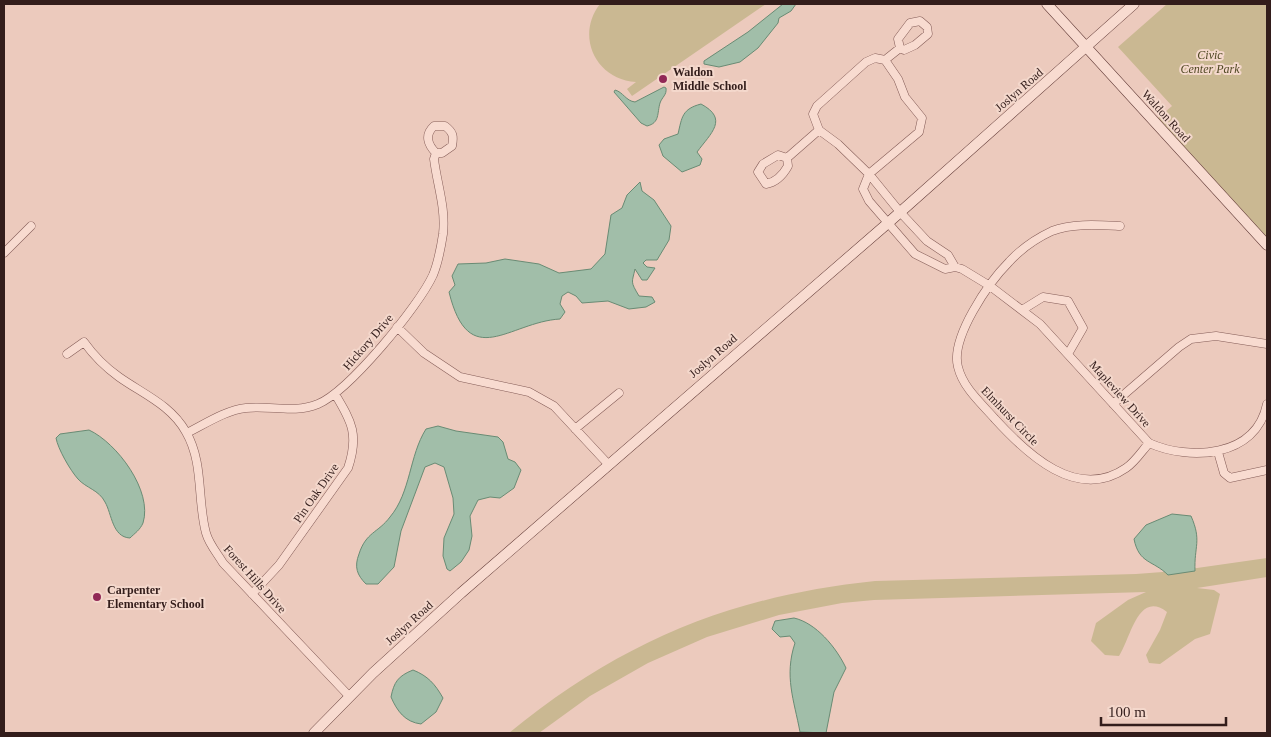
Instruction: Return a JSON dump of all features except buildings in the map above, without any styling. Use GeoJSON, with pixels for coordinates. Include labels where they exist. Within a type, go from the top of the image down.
{"type":"FeatureCollection","features":[{"type":"Feature","properties":{"kind":"street","name":"Waldon Road"},"geometry":{"type":"LineString","coordinates":[[1047,4],[1267,245]]}},
{"type":"Feature","properties":{"kind":"street","name":"Joslyn Road"},"geometry":{"type":"LineString","coordinates":[[314,733],[349,696],[460,593],[888,223],[1134,4]]}},
{"type":"Feature","properties":{"kind":"street"},"geometry":{"type":"LineString","coordinates":[[885,60],[900,48]]}},
{"type":"Feature","properties":{"kind":"street"},"geometry":{"type":"LineString","coordinates":[[787,158],[819,130],[813,114],[817,106],[866,62],[875,58],[885,60],[898,79],[905,97],[922,118],[922,124],[919,132],[869,174]]}},
{"type":"Feature","properties":{"kind":"street","name":"Mapleview Drive"},"geometry":{"type":"LineString","coordinates":[[819,130],[838,144],[869,174],[900,212],[927,241],[948,255],[955,267],[990,286],[1040,324],[1149,443],[1166,450],[1186,454],[1218,452],[1236,444],[1252,432],[1260,424],[1267,404]]}},
{"type":"Feature","properties":{"kind":"street","name":"Hickory Drive"},"geometry":{"type":"LineString","coordinates":[[187,433],[234,410],[246,408],[295,410],[317,404],[334,394],[397,327],[418,300],[433,274],[437,260],[444,220],[435,168],[436,153]]}},
{"type":"Feature","properties":{"kind":"street","name":"Mapleview Drive"},"geometry":{"type":"LineString","coordinates":[[869,174],[863,189],[869,200],[915,254],[945,270],[955,267]]}},
{"type":"Feature","properties":{"kind":"street"},"geometry":{"type":"LineString","coordinates":[[4,253],[31,226]]}},
{"type":"Feature","properties":{"kind":"street"},"geometry":{"type":"LineString","coordinates":[[990,286],[1009,262],[1025,248],[1053,231],[1076,226],[1120,226]]}},
{"type":"Feature","properties":{"kind":"street"},"geometry":{"type":"LineString","coordinates":[[915,254],[927,241]]}},
{"type":"Feature","properties":{"kind":"street","name":"Elmhurst Circle"},"geometry":{"type":"LineString","coordinates":[[990,286],[972,314],[958,350],[956,356],[958,369],[967,388],[1028,452],[1067,476],[1092,480],[1108,478],[1128,467],[1149,443]]}},
{"type":"Feature","properties":{"kind":"street"},"geometry":{"type":"LineString","coordinates":[[1022,310],[1043,297],[1068,301],[1084,328],[1068,354]]}},
{"type":"Feature","properties":{"kind":"street"},"geometry":{"type":"LineString","coordinates":[[397,327],[424,353],[460,377],[528,392],[554,406],[608,464]]}},
{"type":"Feature","properties":{"kind":"street"},"geometry":{"type":"LineString","coordinates":[[1112,404],[1191,339],[1216,336],[1267,346],[1267,339]]}},
{"type":"Feature","properties":{"kind":"street","name":"Forest Hills Drive"},"geometry":{"type":"LineString","coordinates":[[67,354],[84,342],[98,361],[170,411],[187,433],[198,469],[206,534],[223,562],[349,696]]}},
{"type":"Feature","properties":{"kind":"street"},"geometry":{"type":"LineString","coordinates":[[575,429],[619,393]]}},
{"type":"Feature","properties":{"kind":"street","name":"Pin Oak Drive"},"geometry":{"type":"LineString","coordinates":[[252,594],[279,565],[348,468],[353,453],[354,434],[350,419],[334,394]]}},
{"type":"Feature","properties":{"kind":"street"},"geometry":{"type":"LineString","coordinates":[[1218,452],[1224,473],[1230,478],[1267,470]]}},
{"type":"Feature","properties":{"kind":"green space"},"geometry":{"type":"Polygon","coordinates":[[[600,4],[766,4],[632,96],[627,89],[636,82],[622,79],[610,73],[600,65],[594,54],[590,42],[589,29],[593,16],[600,4]]]}},
{"type":"Feature","properties":{"kind":"green space","name":"Civic Center Park"},"geometry":{"type":"Polygon","coordinates":[[[1167,4],[1267,4],[1267,238],[1158,118],[1172,106],[1118,47],[1167,4]]]}},
{"type":"Feature","properties":{"kind":"green space"},"geometry":{"type":"Polygon","coordinates":[[[1267,558],[1267,577],[1197,588],[1214,590],[1220,594],[1210,634],[1195,639],[1160,664],[1149,663],[1146,655],[1160,630],[1167,612],[1157,607],[1149,607],[1142,612],[1119,656],[1105,655],[1091,641],[1096,623],[1128,600],[1146,592],[874,600],[842,603],[779,615],[707,637],[648,663],[590,696],[539,733],[509,733],[551,701],[636,648],[680,628],[726,611],[773,598],[823,588],[875,581],[1136,574],[1176,571],[1267,558]]]}},
{"type":"Feature","properties":{"kind":"shaded area"},"geometry":{"type":"Polygon","coordinates":[[[783,4],[796,4],[791,11],[779,18],[778,23],[758,48],[740,62],[719,67],[704,64],[704,61],[748,32],[783,4]]]}},
{"type":"Feature","properties":{"kind":"shaded area"},"geometry":{"type":"Polygon","coordinates":[[[664,87],[666,92],[660,103],[656,120],[647,126],[641,123],[614,92],[615,90],[618,91],[629,100],[635,102],[664,87]]]}},
{"type":"Feature","properties":{"kind":"shaded area"},"geometry":{"type":"Polygon","coordinates":[[[701,104],[714,115],[715,126],[697,152],[702,159],[700,165],[682,172],[663,156],[659,145],[664,139],[678,134],[686,111],[701,104]]]}},
{"type":"Feature","properties":{"kind":"shaded area"},"geometry":{"type":"Polygon","coordinates":[[[640,182],[642,191],[654,200],[671,226],[669,240],[657,260],[646,260],[643,263],[647,267],[655,268],[647,280],[642,280],[635,269],[633,277],[632,282],[639,296],[652,297],[655,302],[646,307],[629,309],[608,301],[582,303],[576,296],[568,292],[562,296],[560,304],[565,312],[560,319],[541,322],[493,337],[479,337],[468,331],[457,317],[449,292],[455,285],[452,276],[458,264],[486,263],[505,259],[539,264],[559,273],[591,269],[605,254],[611,215],[622,208],[627,195],[640,182]]]}},
{"type":"Feature","properties":{"kind":"shaded area"},"geometry":{"type":"Polygon","coordinates":[[[438,426],[456,431],[498,437],[503,442],[508,459],[515,462],[521,470],[514,488],[500,498],[490,497],[478,500],[470,516],[472,536],[469,550],[461,562],[450,571],[447,569],[443,556],[444,538],[454,514],[453,498],[444,467],[435,463],[425,467],[401,531],[394,567],[378,584],[366,584],[360,577],[357,567],[357,559],[362,547],[365,541],[386,522],[397,507],[420,440],[426,429],[438,426]]]}},
{"type":"Feature","properties":{"kind":"shaded area"},"geometry":{"type":"Polygon","coordinates":[[[89,430],[100,436],[111,446],[130,469],[138,483],[145,510],[143,523],[139,530],[130,538],[119,534],[102,498],[78,479],[59,448],[56,438],[60,434],[89,430]]]}},
{"type":"Feature","properties":{"kind":"shaded area"},"geometry":{"type":"Polygon","coordinates":[[[1172,514],[1191,516],[1197,538],[1195,571],[1168,575],[1147,561],[1136,547],[1134,539],[1146,525],[1172,514]]]}},
{"type":"Feature","properties":{"kind":"shaded area"},"geometry":{"type":"Polygon","coordinates":[[[794,618],[817,630],[831,644],[846,668],[834,692],[826,733],[800,732],[790,677],[790,666],[795,643],[790,636],[780,637],[772,629],[775,621],[794,618]]]}},
{"type":"Feature","properties":{"kind":"shaded area"},"geometry":{"type":"Polygon","coordinates":[[[413,670],[431,681],[443,698],[436,712],[421,724],[410,721],[402,715],[391,697],[398,680],[413,670]]]}},
{"type":"Feature","properties":{"kind":"place","name":"Waldon Middle School"},"geometry":{"type":"Point","coordinates":[663,79]}},
{"type":"Feature","properties":{"kind":"place","name":"Carpenter Elementary School"},"geometry":{"type":"Point","coordinates":[97,597]}}]}
